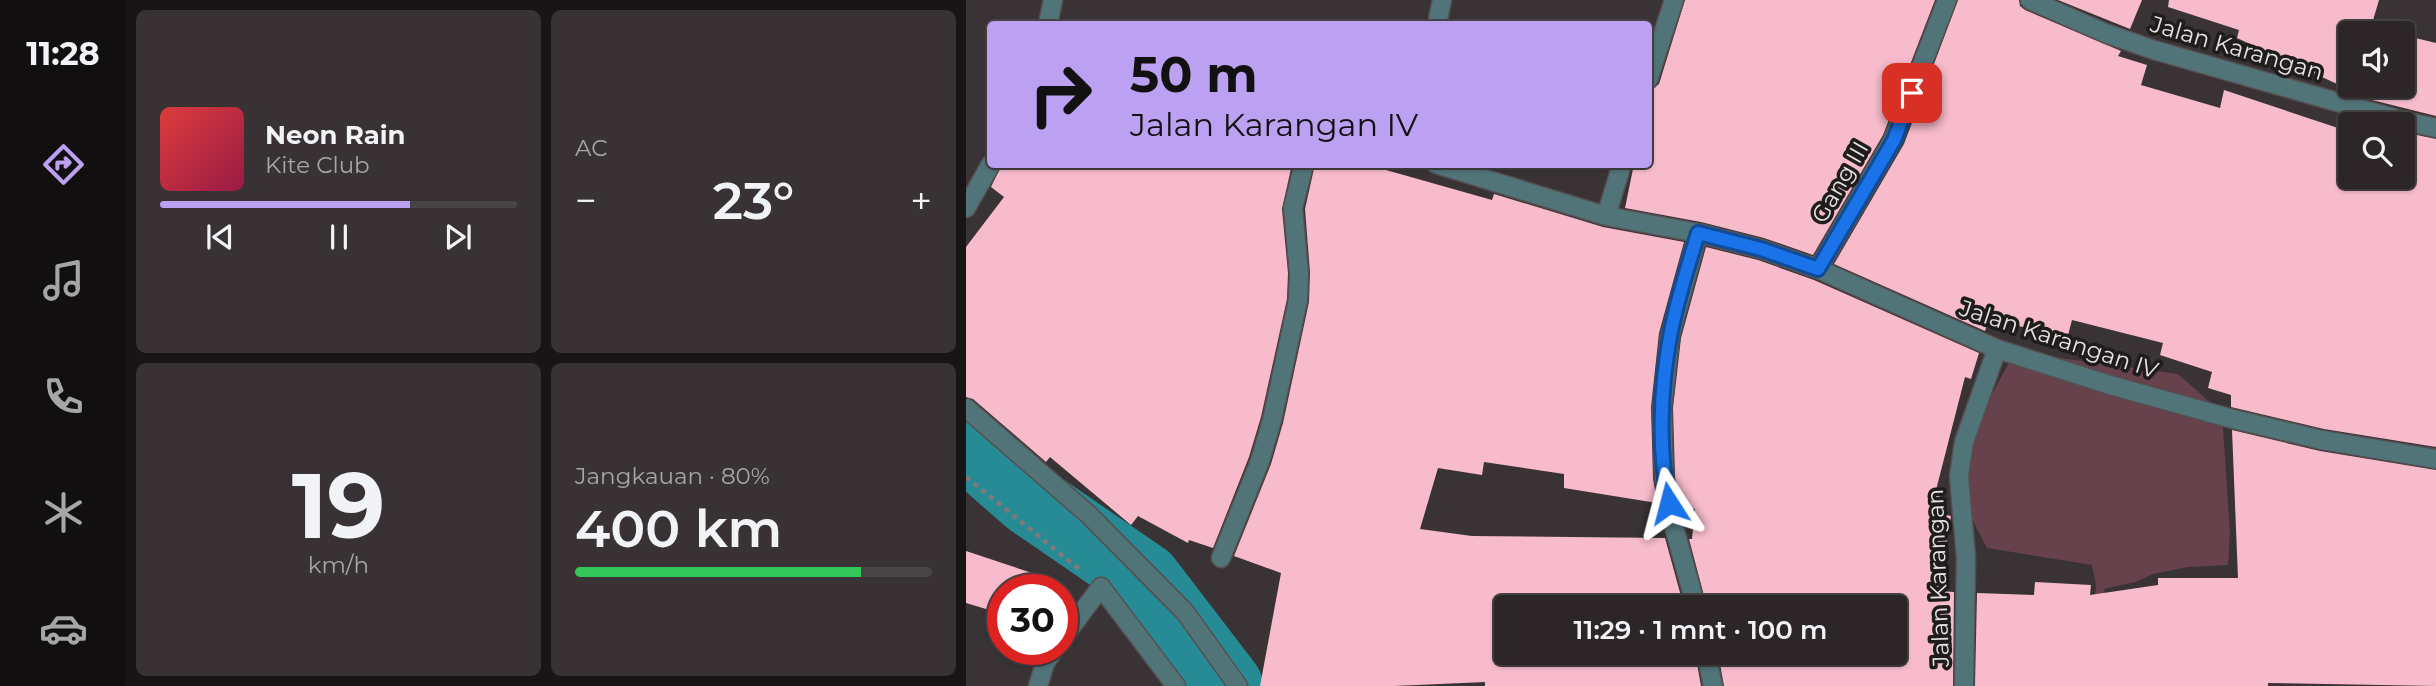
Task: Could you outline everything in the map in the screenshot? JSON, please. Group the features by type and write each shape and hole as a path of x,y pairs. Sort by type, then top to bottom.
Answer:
{"street":[{"path":"1049,21 1053,0"},
{"path":"1438,21 1442,0"},
{"path":"1652,68 1674,0"},
{"name":"Gang III","path":"1818,269 1894,140 1947,0"},
{"name":"Jalan Karangan","path":"2030,0 2105,33 2154,50 2391,118 2436,128"},
{"path":"966,208 989,168"},
{"path":"1221,558 1260,461 1295,314 1299,274 1293,208 1303,168"},
{"name":"Jalan Karangan IV","path":"1449,168 1606,216 1698,233 1761,249 1818,269 1997,349 2110,385 2322,440 2436,459"},
{"path":"1606,216 1621,168"},
{"path":"1693,595 1664,478 1662,408 1670,337 1698,233"},
{"name":"Jalan Karangan","path":"1964,686 1966,558 1959,476 1967,432 1997,349"},
{"path":"966,408 1088,515 1185,612 1238,686"},
{"path":"1078,618 1101,587 1176,686"},
{"path":"1038,686 1044,665"},
{"path":"1709,665 1713,686"}],"path":[{"path":"966,477 1101,587"}],"shaded area":[{"path":"2015,352 2178,374 2222,413 2230,533 2228,565 2188,567 2104,589 2108,631 2094,617 2096,585 2092,565 1987,548 1968,511 1964,456 1986,405"}],"building":[{"path":"1685,0 1935,0 1883,135 1813,255 1764,238 1701,222 1625,208 1633,168 1652,168 1652,89 1659,84"},
{"path":"1958,0 2019,0 2020,6 2025,10 2121,51 2118,56 2147,65 2141,85 2220,108 2224,90 2338,128 2338,189 2415,189 2415,135 2436,139 2436,447 2324,429 2231,407 2231,395 2208,388 2212,372 2160,355 2163,343 2072,320 2067,339 1989,318 1985,331 1834,264 1904,144"},
{"path":"2058,0 2142,0 2130,29"},
{"path":"2169,0 2379,0 2373,21 2338,21 2338,84 2237,38 2239,30 2168,7"},
{"path":"2415,38 2436,43 2436,116 2368,98 2415,98"},
{"path":"1000,168 1291,168 1282,209 1288,273 1287,299 1261,417 1249,457 1213,548 1189,540 1188,543 1138,516 1131,525 1050,457 1046,462 973,399 966,397 966,247 1004,197 991,187"},
{"path":"1314,168 1387,168 1386,170 1492,200 1494,194 1603,227 1684,242 1659,333 1651,407 1653,478 1657,503 1564,488 1564,474 1484,462 1482,475 1438,468 1420,529 1472,536 1665,538 1681,595 1494,595 1494,665 1697,665 1701,686 1485,686 1485,682 1394,686 1260,686 1281,573 1234,556 1271,464 1283,423 1309,302 1310,272 1305,209"},
{"path":"1706,247 1758,260 1814,280 1979,353 1971,379 1965,377 1935,494 1940,495 1936,513 1951,516 1938,591 1954,592 1953,686 1724,686 1720,665 1907,665 1907,595 1704,595 1689,539 1692,539 1695,509 1681,507 1675,477 1673,408 1681,338"},
{"path":"2232,430 2320,451 2436,470 2436,686 2268,683 2268,686 1975,686 1977,593 2034,595 2035,582 2091,585 2090,595 2158,585 2158,578 2238,578"},
{"path":"966,551 1032,573 987,574 987,609 966,603"}],"waterway":[{"path":"966,444 1030,500 1145,579 1227,686"}],"route":[{"path":"1669,503 1664,478 1662,408 1670,337 1698,233 1761,249 1818,269 1894,140 1912,93"}]}
